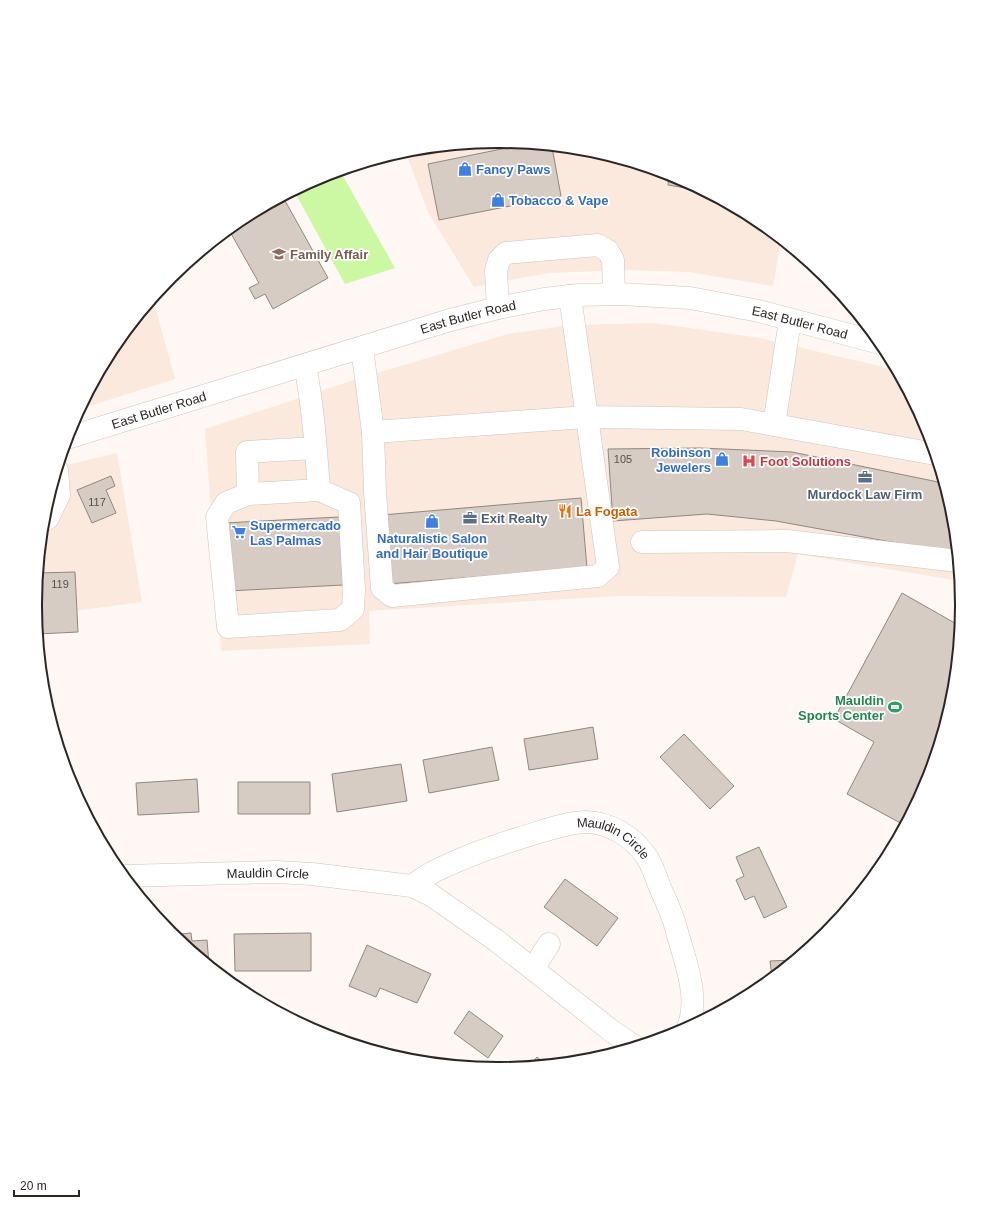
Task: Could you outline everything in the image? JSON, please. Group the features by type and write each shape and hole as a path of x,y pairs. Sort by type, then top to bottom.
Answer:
{"street":[{"path":"498,308 496,271 499,260 506,253 598,245 608,251 613,260 614,294"},
{"name":"East Butler Road","path":"75,436 450,320 498,308 544,299 614,294 690,298 758,311 871,341"},
{"path":"362,348 373,432 375,492 382,588 392,596 598,576 608,567 570,296"},
{"path":"774,425 790,320"},
{"path":"305,365 311,398 319,490"},
{"path":"373,432 586,417 741,419 929,453"},
{"path":"248,494 247,452 316,448"},
{"path":"53,507 59,495 58,486"},
{"path":"319,490 349,503 354,590 353,609 340,620 228,627 217,517 226,503 248,494 319,490"},
{"path":"642,542 787,541 953,560"},
{"name":"Mauldin Circle","path":"412,886 434,871 497,845 555,827 572,823 586,822 601,824 616,829 636,843 648,859 675,922 688,972 693,1008 690,1019"},
{"name":"Mauldin Circle","path":"131,876 277,872 312,874 412,886 431,895 497,941 613,1032 628,1042"},
{"path":"533,969 549,944"}],"shaded area":[{"path":"469,149 528,149 588,157 617,164 673,183 727,210 752,225 780,246 773,286 689,272 628,270 548,273 474,287 428,212 407,157"},
{"path":"155,305 175,379 87,407 119,351"},
{"path":"654,323 760,338 889,368 908,403 931,458 946,516 951,545 954,580 798,554 786,597 617,596 369,611 370,644 221,651 205,429 360,378 508,334 571,325"},
{"path":"117,453 142,602 42,615 43,575 46,545 51,516 64,466"}],"green space":[{"path":"343,176 395,268 345,284 297,196 324,183"}],"building":[{"path":"505,148 553,151 561,196 439,220 428,164"},
{"path":"668,181 682,187 668,185"},
{"name":"Family Affair","path":"286,202 328,278 273,309 265,294 255,299 249,288 259,283 232,235 245,225"},
{"path":"700,448 792,452 938,482 946,516 952,553 776,521 707,514 613,521 608,449"},
{"path":"111,476 115,486 106,490 116,513 92,523 77,490"},
{"path":"581,498 587,568 388,584 382,515"},
{"path":"339,517 343,585 228,591 224,523"},
{"path":"75,572 78,632 43,634 43,573"},
{"name":"Mauldin Sports Center","path":"902,593 954,623 951,665 939,723 931,752 920,780 900,823 847,794 874,742 834,719"},
{"path":"593,727 598,759 529,770 524,739"},
{"path":"684,734 734,786 710,809 660,757"},
{"path":"492,747 499,780 429,793 423,760"},
{"path":"401,764 407,801 337,812 332,774"},
{"path":"197,779 199,812 138,815 136,783"},
{"path":"238,782 310,782 310,814 238,814"},
{"path":"759,847 787,907 764,918 754,896 745,900 736,880 744,876 736,857"},
{"path":"565,879 618,918 597,946 544,907"},
{"path":"191,933 192,941 207,940 208,957 198,948 182,934"},
{"path":"311,933 311,971 235,971 234,934"},
{"path":"367,945 431,974 417,1003 380,988 376,997 349,986"},
{"path":"784,960 771,971 770,961"},
{"path":"469,1011 503,1036 488,1058 454,1033"}],"place":[{"name":"Fancy Paws","path":"465,169"},
{"name":"Tobacco & Vape","path":"498,200"},
{"name":"Family Affair","path":"279,254"},
{"name":"Robinson Jewelers","path":"722,459"},
{"name":"Foot Solutions","path":"749,461"},
{"name":"Murdock Law Firm","path":"865,477"},
{"name":"La Fogata","path":"565,511"},
{"name":"Exit Realty","path":"470,518"},
{"name":"Naturalistic Salon and Hair Boutique","path":"432,521"},
{"name":"Supermercado Las Palmas","path":"239,532"},
{"name":"Mauldin Sports Center","path":"895,707"}]}
